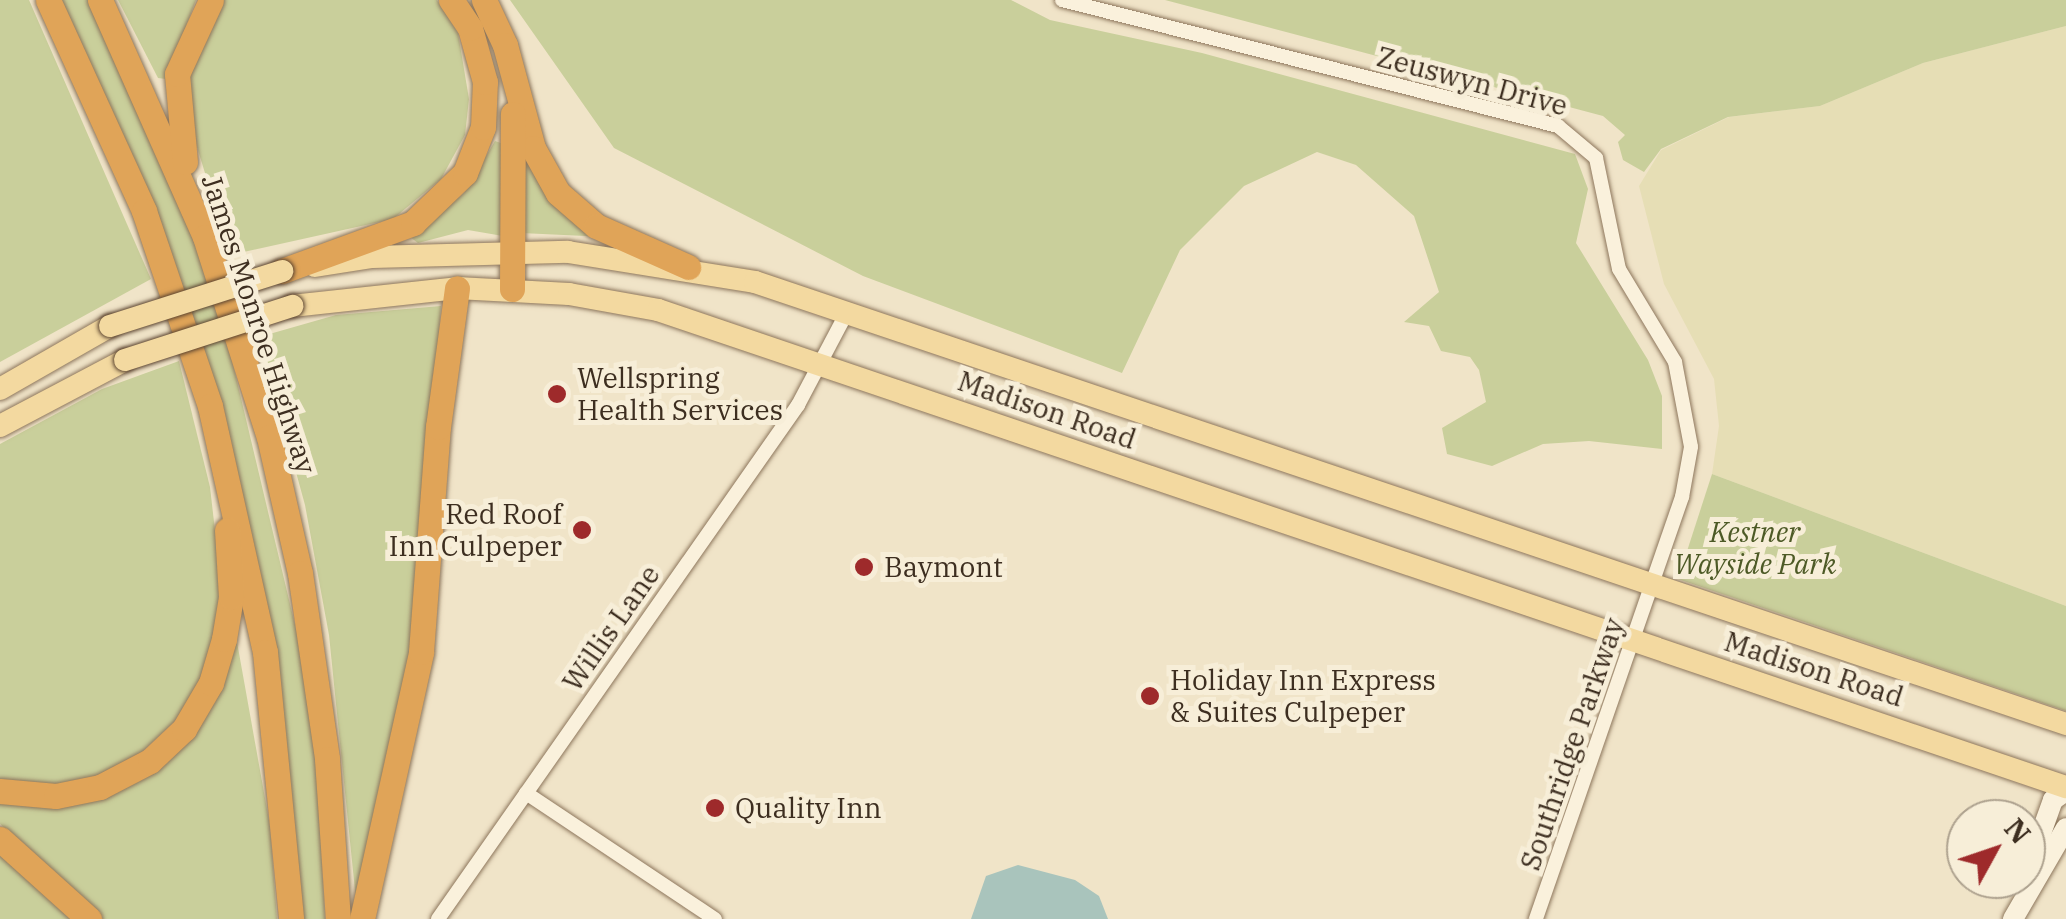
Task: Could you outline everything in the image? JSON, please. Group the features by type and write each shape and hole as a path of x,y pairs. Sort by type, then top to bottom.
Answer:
{"highway":[{"path":"48,0 144,212 210,406 265,652 291,919"},
{"name":"James Monroe Highway","path":"100,0 193,206 269,437 300,573 327,759 338,919"},
{"path":"193,206 177,74 211,0"},
{"path":"282,271 414,223 464,172 483,127 485,82 470,28 451,0"},
{"path":"484,0 512,74 533,148 574,210 688,267"},
{"path":"512,74 512,289"},
{"path":"362,919 421,652 438,427 457,288"},
{"path":"0,791 56,796 113,782 168,746 200,705 230,597 210,406"},
{"path":"0,839 89,919"}],"main road":[{"name":"Madison Road","path":"0,389 110,326 282,271 372,257 511,250 688,267 848,310 2066,724"},
{"name":"Madison Road","path":"0,426 125,360 292,306 457,288 512,289 658,310 2066,788"}],"street":[{"name":"Zeuswyn Drive","path":"1062,0 1558,126 1586,145 1604,177 1620,269 1675,362 1689,418 1688,470 1652,583"},
{"name":"Willis Lane","path":"438,919 822,364 848,310"},
{"name":"Southridge Parkway","path":"1536,919 1652,583"},
{"path":"2046,819 2053,800 2066,788"},
{"path":"526,793 715,919"},
{"path":"2011,919 2066,828"}],"shaded area":[{"path":"2066,26 2066,606 1712,474 1719,426 1714,379 1664,284 1639,186 1661,150 1729,117 1820,106 1923,63"}],"green space":[{"path":"0,0 29,0 151,279 0,362"},
{"path":"62,0 89,0 198,251 230,352 300,646 317,773 325,919 302,919 280,676 230,438 158,214"},
{"path":"118,0 196,0 166,79 158,78"},
{"path":"221,0 437,0 458,33 469,99 465,135 441,179 393,219 230,255 183,101 201,30"},
{"path":"510,0 1011,0 1050,20 1202,53 1575,154 1588,189 1576,243 1648,360 1662,396 1662,449 1589,441 1543,444 1492,466 1447,454 1442,428 1486,402 1479,370 1470,357 1441,351 1429,326 1404,322 1439,292 1414,216 1356,165 1317,152 1244,186 1180,250 1122,373 863,276 614,148"},
{"path":"1165,0 2066,0 2066,26 1923,63 1820,106 1728,117 1661,149 1644,172 1623,160 1618,142 1625,135 1603,116"},
{"path":"495,141 507,145 503,236 468,230 418,243 410,237 464,193"},
{"path":"523,154 607,237 521,233"},
{"path":"441,306 415,647 357,910 329,635 305,505 259,337 336,315"},
{"path":"179,361 210,487 221,583 212,654 190,707 126,767 57,787 0,781 0,444 102,389"},
{"name":"Kestner Wayside Park","path":"1712,474 2066,606 2066,711 1678,579"},
{"path":"232,614 270,826 277,919 101,919 0,824 0,802 167,759"},
{"path":"0,849 78,919 0,919"}],"water":[{"path":"1018,865 1075,880 1099,896 1108,919 971,919 986,876"}],"place":[{"name":"Wellspring Health Services","path":"557,394"},
{"name":"Red Roof Inn Culpeper","path":"582,530"},
{"name":"Baymont","path":"864,567"},
{"name":"Holiday Inn Express & Suites Culpeper","path":"1150,696"},
{"name":"Quality Inn","path":"715,808"}]}
